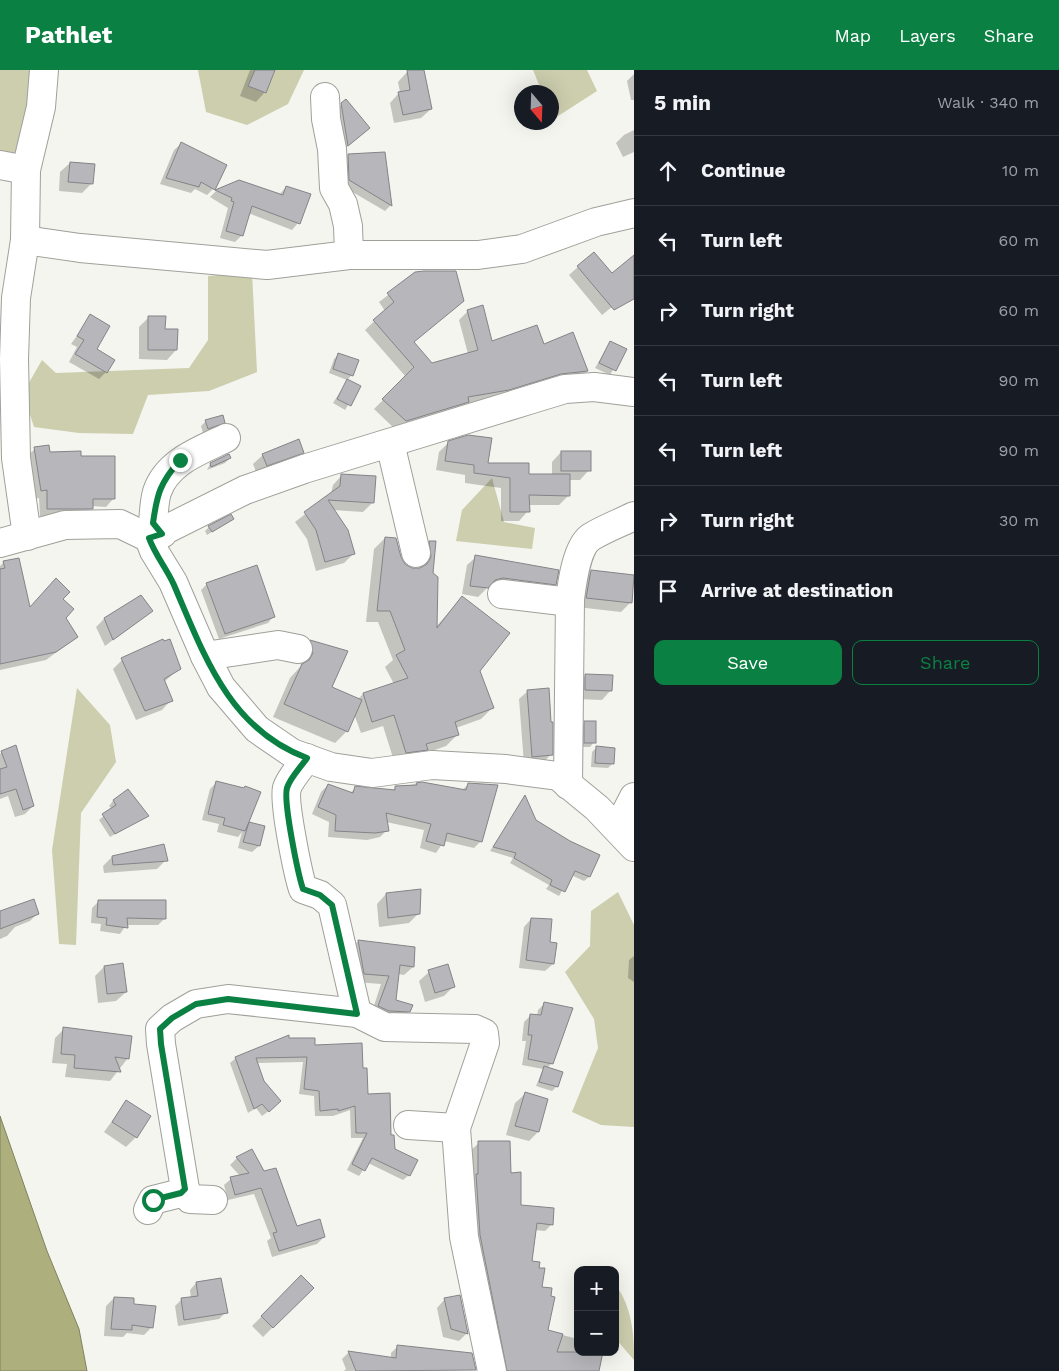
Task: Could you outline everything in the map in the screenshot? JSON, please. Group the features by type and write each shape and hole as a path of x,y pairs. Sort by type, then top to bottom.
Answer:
{"street":[{"path":"27,536 16,458 14,359 16,298 26,240 26,170 40,107 44,70"},
{"path":"325,97 326,119 332,149 334,188 343,204 348,226 348,255"},
{"path":"0,164 26,170"},
{"path":"26,240 80,248 267,265 348,255 478,255 522,249 596,222 634,213"},
{"path":"0,543 65,525 120,524 155,536 245,490 304,469 565,389 594,387 634,392"},
{"path":"226,438 180,460 165,477 157,492 153,523 155,536 154,551 172,582 221,687 257,729 292,753 331,767 372,772 432,765 506,769 558,776 626,837"},
{"path":"390,443 416,553"},
{"path":"568,785 570,602 573,577 582,549 590,537 634,516"},
{"path":"502,594 570,602"},
{"path":"205,656 278,645 298,649"},
{"path":"307,758 287,788 291,830 300,879 303,889 320,895 332,905 357,1014"},
{"path":"626,837 634,797"},
{"path":"213,1200 190,1199 185,1189 161,1044 160,1029 166,1023 196,1004 228,999 357,1014 385,1027 475,1029 484,1033 485,1043 456,1128 464,1237 492,1371"},
{"path":"408,1125 456,1128"},
{"path":"148,1210 153,1200 181,1193 185,1189"}],"shaded area":[{"path":"0,70 35,70 18,174 0,167"},
{"path":"198,70 304,70 288,104 247,125 206,112"},
{"path":"533,70 587,70 597,91 559,115 559,85 539,85"},
{"path":"252,272 257,372 209,391 148,395 133,434 79,433 34,427 23,393 42,360 56,373 189,368 208,340 208,276"},
{"path":"492,478 504,522 535,528 532,549 456,541 462,510"},
{"path":"77,688 110,725 116,762 81,813 76,945 59,944 52,850"},
{"path":"618,892 634,925 634,1127 601,1125 572,1112 598,1048 594,1019 565,972 590,946 591,911"},
{"path":"0,1116 47,1251 79,1329 87,1371 0,1371"},
{"path":"619,1290 631,1320 634,1360 619,1343"}],"building":[{"path":"255,70 275,70 266,93 248,86"},
{"path":"407,70 424,70 432,109 403,115 398,92 410,90"},
{"path":"346,99 370,128 348,146 341,103"},
{"path":"181,142 227,165 215,190 201,182 199,187 166,178"},
{"path":"385,152 392,206 349,180 348,154"},
{"path":"70,162 95,164 93,184 68,182"},
{"path":"239,180 283,195 286,186 311,194 300,224 252,206 243,236 226,231 234,202 231,201 232,198 215,190"},
{"path":"594,252 612,273 634,255 634,299 614,310 577,266"},
{"path":"456,271 464,301 414,342 432,363 478,350 467,310 483,305 492,341 537,325 544,344 573,332 588,371 561,374 509,390 468,397 469,402 406,421 382,399 414,367 373,320 394,302 387,293 415,272"},
{"path":"90,314 110,326 97,349 115,360 107,373 75,354 84,340 77,336"},
{"path":"148,316 166,316 165,329 178,329 177,350 148,350"},
{"path":"610,341 627,349 616,371 599,363"},
{"path":"338,353 359,360 353,376 333,369"},
{"path":"347,379 361,386 351,406 337,399"},
{"path":"223,415 225,423 208,429 205,420"},
{"path":"468,435 492,438 488,463 529,463 529,474 570,474 570,496 529,495 530,512 510,512 510,478 474,473 474,465 445,461 448,441"},
{"path":"299,439 304,453 267,466 262,454"},
{"path":"49,445 50,452 81,451 81,456 115,456 115,499 93,499 93,509 47,509 47,490 41,491 34,447"},
{"path":"561,451 591,451 591,471 561,471"},
{"path":"229,454 231,458 211,467 210,463"},
{"path":"341,474 376,476 374,503 328,500 348,530 355,554 325,562 316,530 304,512 340,486"},
{"path":"231,514 234,519 212,532 208,526"},
{"path":"385,537 396,538 401,557 405,564 412,568 420,568 427,564 431,557 429,541 436,541 433,573 438,577 437,628 462,596 510,633 480,671 494,708 455,722 459,735 426,744 428,750 406,753 394,715 372,722 363,693 408,678 396,655 405,650 390,611 377,611"},
{"path":"475,555 559,570 556,585 503,578 495,580 488,588 470,586"},
{"path":"19,558 30,607 56,578 70,592 63,599 74,609 66,618 78,637 56,652 0,664 0,569 5,568 3,561"},
{"path":"257,565 275,617 225,634 206,583"},
{"path":"591,570 634,575 632,603 586,598"},
{"path":"141,595 153,611 113,640 104,618"},
{"path":"163,639 164,641 170,639 181,669 164,679 173,701 145,711 121,658"},
{"path":"310,640 348,651 332,687 362,700 348,732 284,704 302,664 309,660 313,653"},
{"path":"585,674 613,675 612,691 585,690"},
{"path":"549,688 551,722 553,722 553,755 532,757 527,690"},
{"path":"584,721 596,721 596,743 584,743"},
{"path":"16,745 34,806 23,810 16,789 0,794 0,769 7,767 1,751"},
{"path":"596,746 615,748 614,764 595,763"},
{"path":"216,781 244,788 245,786 261,792 245,831 223,825 225,818 208,814"},
{"path":"422,782 466,790 468,783 498,785 482,842 447,833 444,846 426,841 431,824 386,813 389,831 375,833 335,831 336,815 318,807 328,784 353,793 355,786 395,790 395,786 417,785 416,783"},
{"path":"128,789 149,816 115,834 102,814 116,805 113,800"},
{"path":"525,795 536,820 570,841 600,855 590,877 575,871 565,892 550,885 552,880 514,858 516,853 493,847"},
{"path":"249,822 265,826 260,846 243,842"},
{"path":"164,844 168,861 113,865 112,856"},
{"path":"421,889 420,914 388,918 386,893"},
{"path":"34,899 39,914 0,929 0,911"},
{"path":"98,900 166,900 166,919 127,918 128,928 106,925 107,918 97,917"},
{"path":"531,918 552,919 550,942 557,943 554,964 526,960"},
{"path":"358,940 415,947 414,967 400,965 396,1000 413,1005 410,1012 389,1011 378,1006 389,976 364,974"},
{"path":"123,963 127,992 107,994 104,966"},
{"path":"448,964 455,987 435,993 428,970"},
{"path":"544,1002 573,1008 553,1064 528,1059 532,1035 528,1035 530,1014 541,1015"},
{"path":"63,1027 132,1036 129,1059 115,1057 121,1072 74,1068 75,1055 61,1054"},
{"path":"289,1035 289,1038 315,1038 315,1045 362,1043 363,1068 367,1068 368,1094 390,1093 391,1135 394,1135 395,1149 418,1160 410,1176 372,1158 365,1171 352,1164 367,1133 356,1133 355,1106 338,1111 338,1109 320,1111 319,1091 304,1089 307,1057 256,1058 264,1081 281,1101 269,1112 262,1104 254,1109 235,1057"},
{"path":"544,1066 563,1072 558,1087 539,1082"},
{"path":"525,1092 548,1099 539,1132 515,1126"},
{"path":"126,1100 151,1116 137,1138 112,1122"},
{"path":"478,1141 510,1141 511,1173 521,1172 521,1205 554,1208 553,1225 537,1223 532,1261 540,1262 539,1268 545,1268 542,1287 552,1288 551,1296 555,1297 548,1330 563,1334 557,1352 574,1352 574,1356 602,1356 599,1371 507,1371 480,1235 476,1174 478,1174"},
{"path":"252,1149 264,1171 276,1168 297,1226 320,1219 325,1237 279,1251 273,1233 277,1232 261,1188 235,1195 230,1177 249,1173 236,1157"},
{"path":"301,1275 314,1288 273,1328 261,1316"},
{"path":"221,1278 228,1313 184,1320 181,1298 198,1296 196,1282"},
{"path":"460,1295 468,1334 451,1329 444,1298"},
{"path":"114,1297 134,1298 134,1304 156,1306 153,1328 132,1325 132,1330 111,1329"},
{"path":"397,1345 472,1353 476,1370 356,1371 348,1351 396,1358"}],"route":[{"path":"153,1200 181,1193 185,1189 161,1044 160,1029 172,1018 196,1004 228,999 357,1014 332,905 320,895 303,889 300,879 291,830 287,788 307,758 292,753 257,729 221,687 172,582 154,551 149,538 162,534 153,523 157,492 165,477 180,460"}]}
